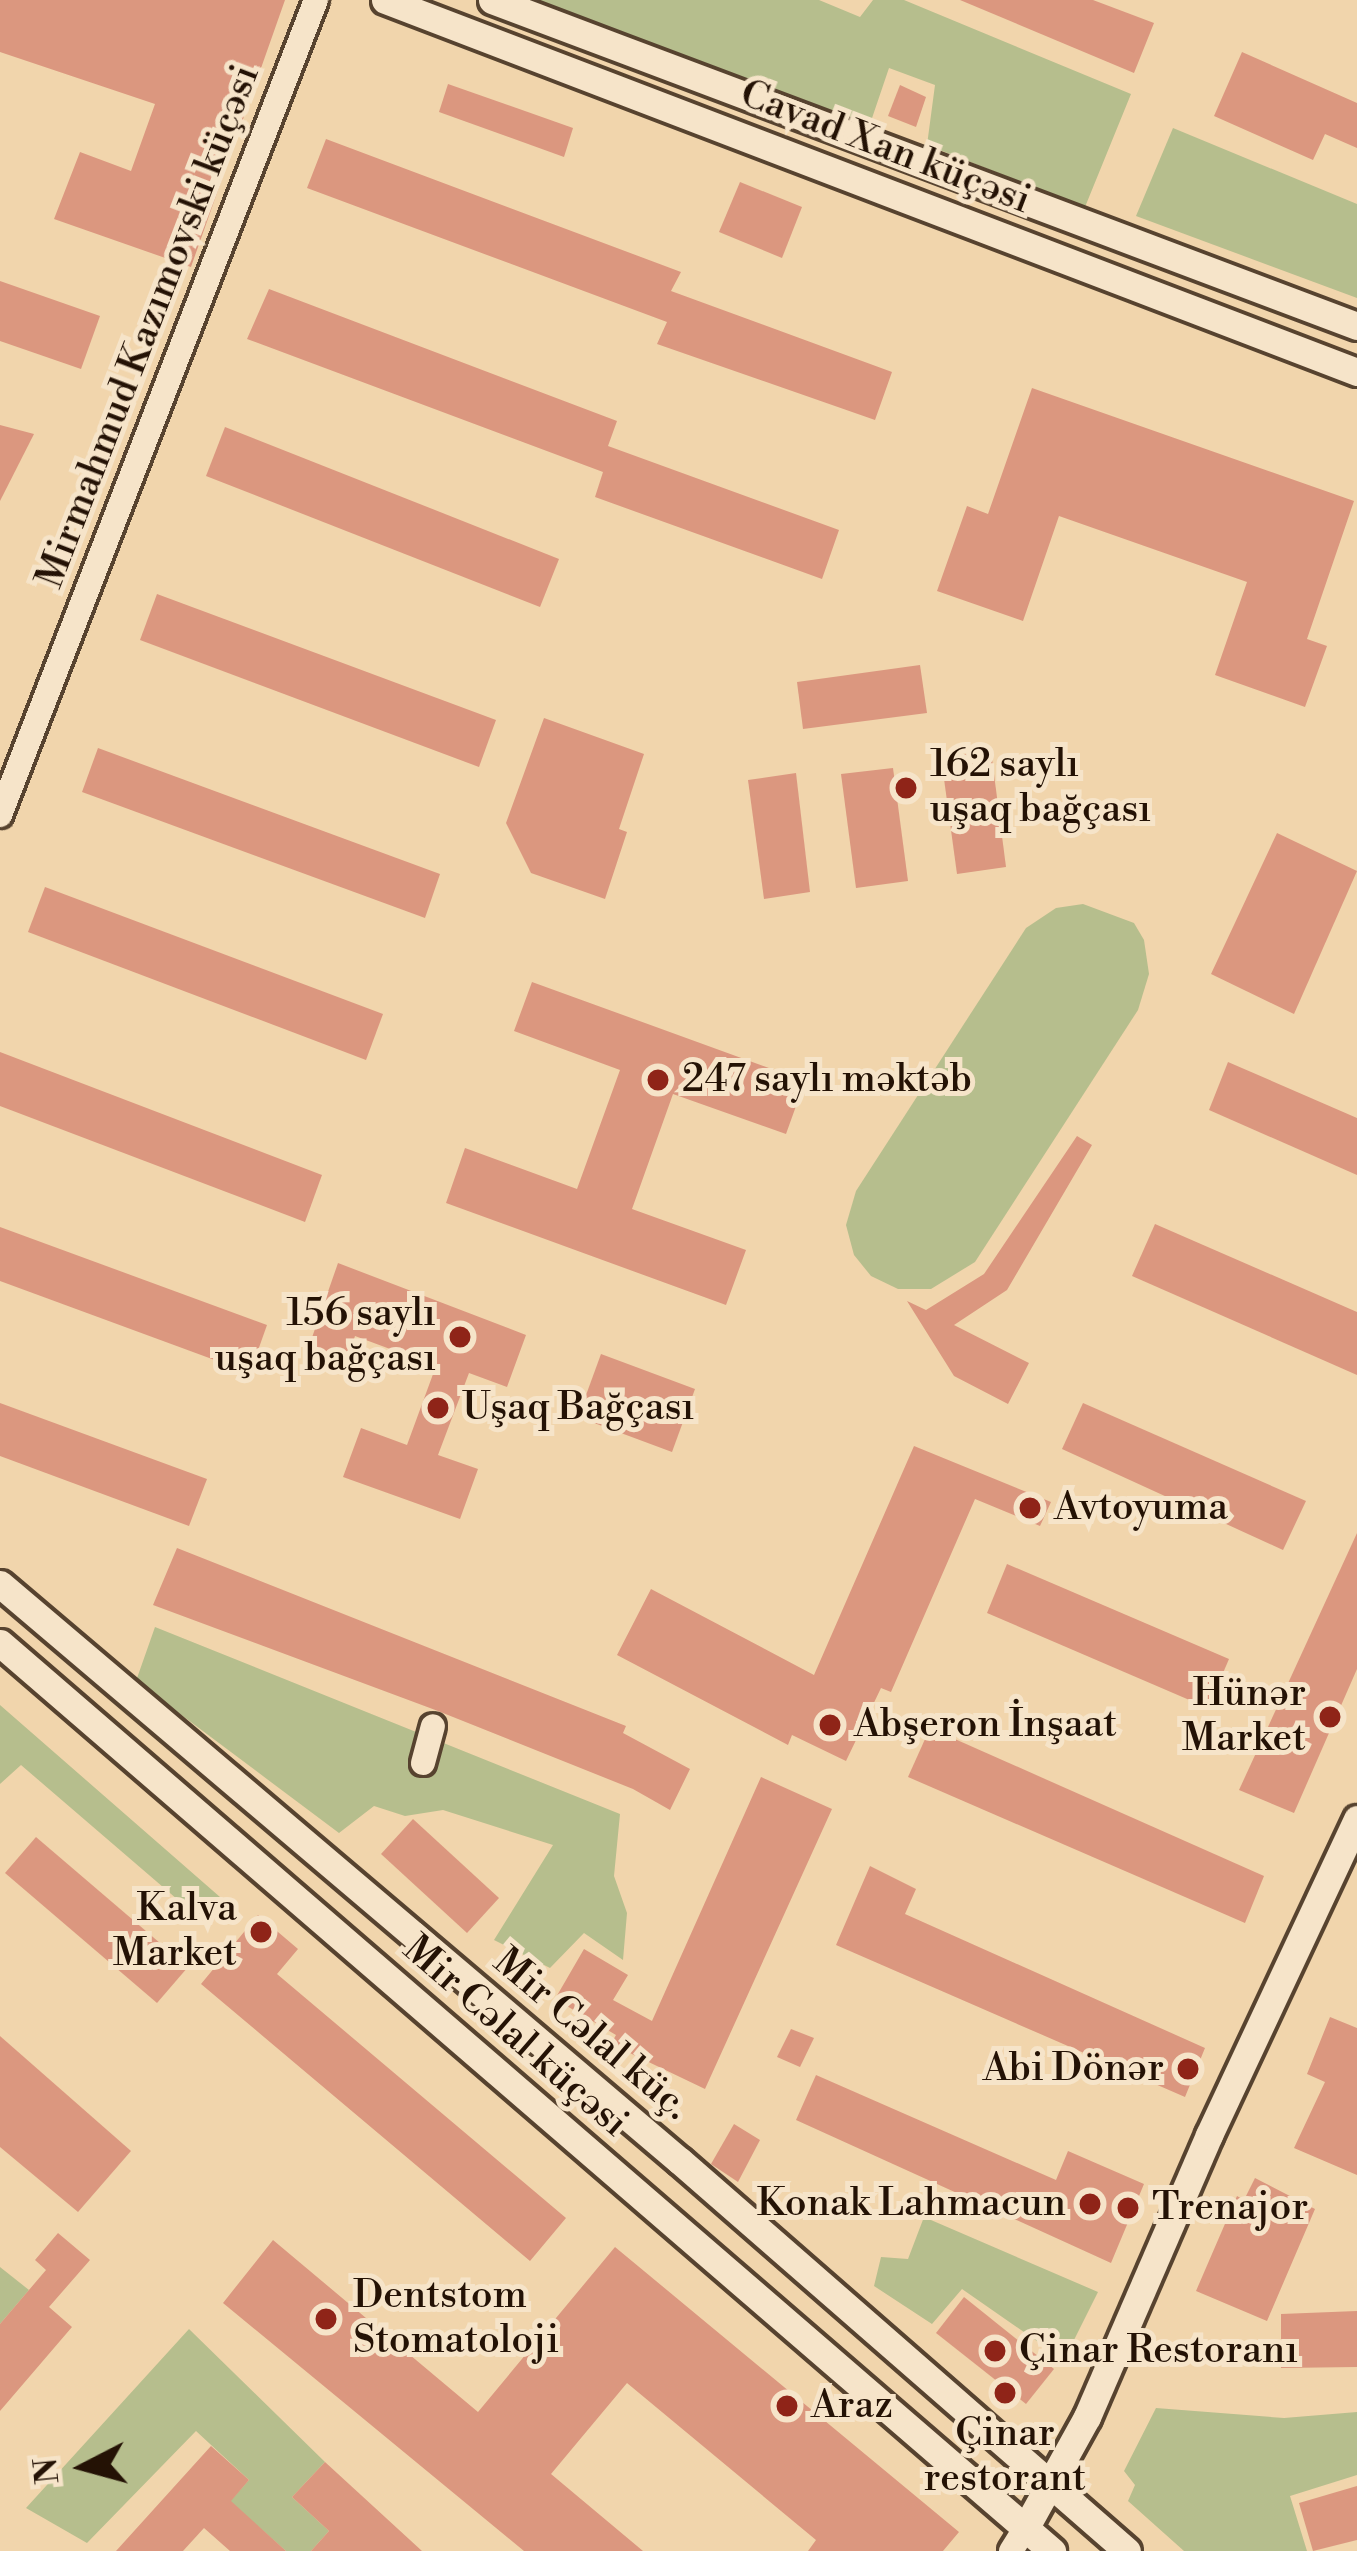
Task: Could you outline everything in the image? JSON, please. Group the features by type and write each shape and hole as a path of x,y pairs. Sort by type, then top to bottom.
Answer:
{"street":[{"name":"Mirmahmud Kazımovski küçəsi","path":"0,814 316,0"},
{"name":"Cavad Xan küçəsi","path":"385,0 1357,371"},
{"name":"Cavad Xan küçəsi","path":"492,0 1357,326"},
{"name":"Mir Cəlal küç.","path":"0,1584 1126,2551"},
{"name":"Mir Cəlal küçəsi","path":"0,1643 979,2490 1018,2539"},
{"path":"423,1763 433,1726"},
{"path":"1052,2551 1018,2539 1053,2485 1357,1820"}],"green space":[{"path":"536,0 819,0 860,17 873,0 904,0 1131,94 1085,207 927,145 935,85 889,68 869,127"},
{"path":"1173,128 1357,204 1357,298 1136,216"},
{"path":"1083,904 1134,923 1144,940 1149,974 1138,1010 975,1262 931,1289 898,1289 871,1276 854,1255 846,1225 856,1191 1026,928 1056,908"},
{"path":"155,1627 620,1814 614,1876 627,1913 623,1960 584,1933 550,1968 494,1940 553,1845 443,1810 405,1816 374,1806 339,1833 136,1681"},
{"path":"0,1705 220,1897 199,1918 21,1765 0,1784"},
{"path":"924,2217 1098,2292 1064,2360 962,2289 932,2324 874,2286 881,2257 908,2259"},
{"path":"0,2267 29,2290 0,2324"},
{"path":"189,2329 325,2462 292,2497 329,2531 311,2551 286,2551 259,2527 216,2517 249,2480 196,2431 87,2543 26,2508"},
{"path":"1156,2408 1284,2418 1357,2412 1357,2475 1290,2496 1307,2551 1184,2551 1128,2501 1135,2485 1124,2471"}],"building":[{"path":"0,0 285,0 191,267 54,219 80,152 131,171 155,104 0,52"},
{"path":"960,0 1093,0 1154,23 1134,73"},
{"path":"1242,52 1357,103 1357,148 1325,134 1313,160 1214,116"},
{"path":"448,84 573,128 564,157 439,112"},
{"path":"900,85 926,97 916,127 888,116"},
{"path":"326,139 681,272 671,291 892,372 875,420 657,344 667,322 307,188"},
{"path":"740,182 802,207 782,258 719,232"},
{"path":"0,281 100,316 81,369 0,341"},
{"path":"269,289 617,421 608,446 839,530 822,579 595,497 603,472 247,339"},
{"path":"1032,388 1354,501 1307,639 1327,646 1305,707 1215,675 1247,582 1059,516 1023,621 937,591 967,506 988,514"},
{"path":"0,425 34,434 0,501"},
{"path":"225,427 559,559 540,607 206,476"},
{"path":"157,594 496,720 479,767 140,640"},
{"path":"920,665 927,713 803,729 797,682"},
{"path":"544,718 644,754 619,829 627,832 605,899 531,873 506,823"},
{"path":"98,748 440,874 425,918 82,792"},
{"path":"991,751 1006,867 957,874 941,757"},
{"path":"893,768 908,881 856,888 841,774"},
{"path":"796,773 810,892 764,899 748,780"},
{"path":"1277,833 1357,871 1294,1014 1211,974"},
{"path":"45,887 383,1014 366,1060 28,932"},
{"path":"532,982 805,1081 786,1134 673,1094 632,1209 746,1250 726,1305 446,1203 465,1148 577,1189 620,1070 514,1031"},
{"path":"0,1052 322,1175 305,1222 0,1106"},
{"path":"1228,1062 1357,1118 1357,1175 1209,1110"},
{"path":"1077,1136 1092,1145 1007,1290 954,1325 1029,1363 1008,1404 954,1376 907,1301 926,1310 984,1274"},
{"path":"1155,1224 1357,1312 1357,1375 1132,1276"},
{"path":"0,1227 267,1325 250,1373 0,1281"},
{"name":"Uşaq Bağçası","path":"338,1263 526,1335 507,1387 469,1373 438,1455 478,1469 460,1519 343,1477 361,1428 407,1445 436,1366 355,1336 346,1363 308,1349"},
{"path":"601,1354 695,1389 672,1452 578,1417"},
{"path":"0,1403 207,1479 189,1526 0,1456"},
{"path":"1083,1403 1306,1501 1283,1550 1062,1449"},
{"path":"914,1446 1051,1502 1040,1526 975,1499 891,1692 881,1688 846,1761 792,1735 788,1745 617,1655 651,1589 814,1675"},
{"path":"1357,1533 1357,1669 1294,1813 1239,1790"},
{"path":"177,1548 626,1726 623,1733 690,1769 670,1810 633,1789 438,1711 153,1605"},
{"path":"1007,1564 1229,1659 1208,1708 987,1613"},
{"path":"930,1728 1264,1876 1245,1923 908,1777"},
{"path":"761,1777 832,1809 705,2089 611,2044 616,2035 555,1999 584,1949 628,1975 613,2000 652,2021"},
{"path":"413,1819 499,1898 467,1933 381,1854"},
{"path":"36,1837 188,1967 157,2003 5,1873"},
{"path":"870,1866 916,1889 905,1914 1205,2048 1185,2097 836,1945"},
{"path":"258,1915 298,1949 277,1974 566,2218 530,2261 201,1984"},
{"path":"1330,2017 1357,2028 1357,2175 1294,2148 1325,2082 1307,2074"},
{"path":"791,2029 814,2038 800,2067 777,2057"},
{"path":"0,2036 131,2151 78,2212 0,2147"},
{"path":"816,2075 1056,2180 1068,2151 1144,2184 1111,2263 796,2120"},
{"path":"734,2124 760,2140 738,2182 711,2164"},
{"path":"1255,2178 1315,2209 1267,2321 1196,2291 1237,2196 1244,2200"},
{"path":"58,2233 90,2260 49,2307 72,2327 0,2411 0,2324 46,2270 35,2260"},
{"path":"273,2240 478,2412 615,2247 959,2532 943,2551 808,2551 816,2540 627,2383 551,2474 643,2551 524,2551 223,2303"},
{"name":"Çinar Restoranı","path":"964,2297 1054,2369 1026,2404 936,2333"},
{"path":"1357,2311 1357,2367 1281,2368 1281,2314"},
{"path":"211,2446 249,2480 231,2501 286,2551 230,2551 204,2528 183,2551 116,2551"},
{"path":"325,2462 422,2551 311,2551 329,2531 292,2497"},
{"path":"1357,2486 1357,2540 1313,2551 1299,2503"}],"place":[{"name":"162 saylı uşaq bağçası","path":"906,788"},
{"name":"247 saylı məktəb","path":"658,1080"},
{"name":"156 saylı uşaq bağçası","path":"460,1337"},
{"name":"Uşaq Bağçası","path":"438,1408"},
{"name":"Avtoyuma","path":"1030,1508"},
{"name":"Hünər Market","path":"1330,1717"},
{"name":"Abşeron İnşaat","path":"830,1725"},
{"name":"Kalva Market","path":"261,1932"},
{"name":"Abi Dönər","path":"1188,2069"},
{"name":"Konak Lahmacun","path":"1090,2204"},
{"name":"Trenajor","path":"1128,2208"},
{"name":"Dentstom Stomatoloji","path":"326,2319"},
{"name":"Çinar Restoranı","path":"995,2351"},
{"name":"Çinar restorant","path":"1005,2393"},
{"name":"Araz","path":"787,2406"}]}
